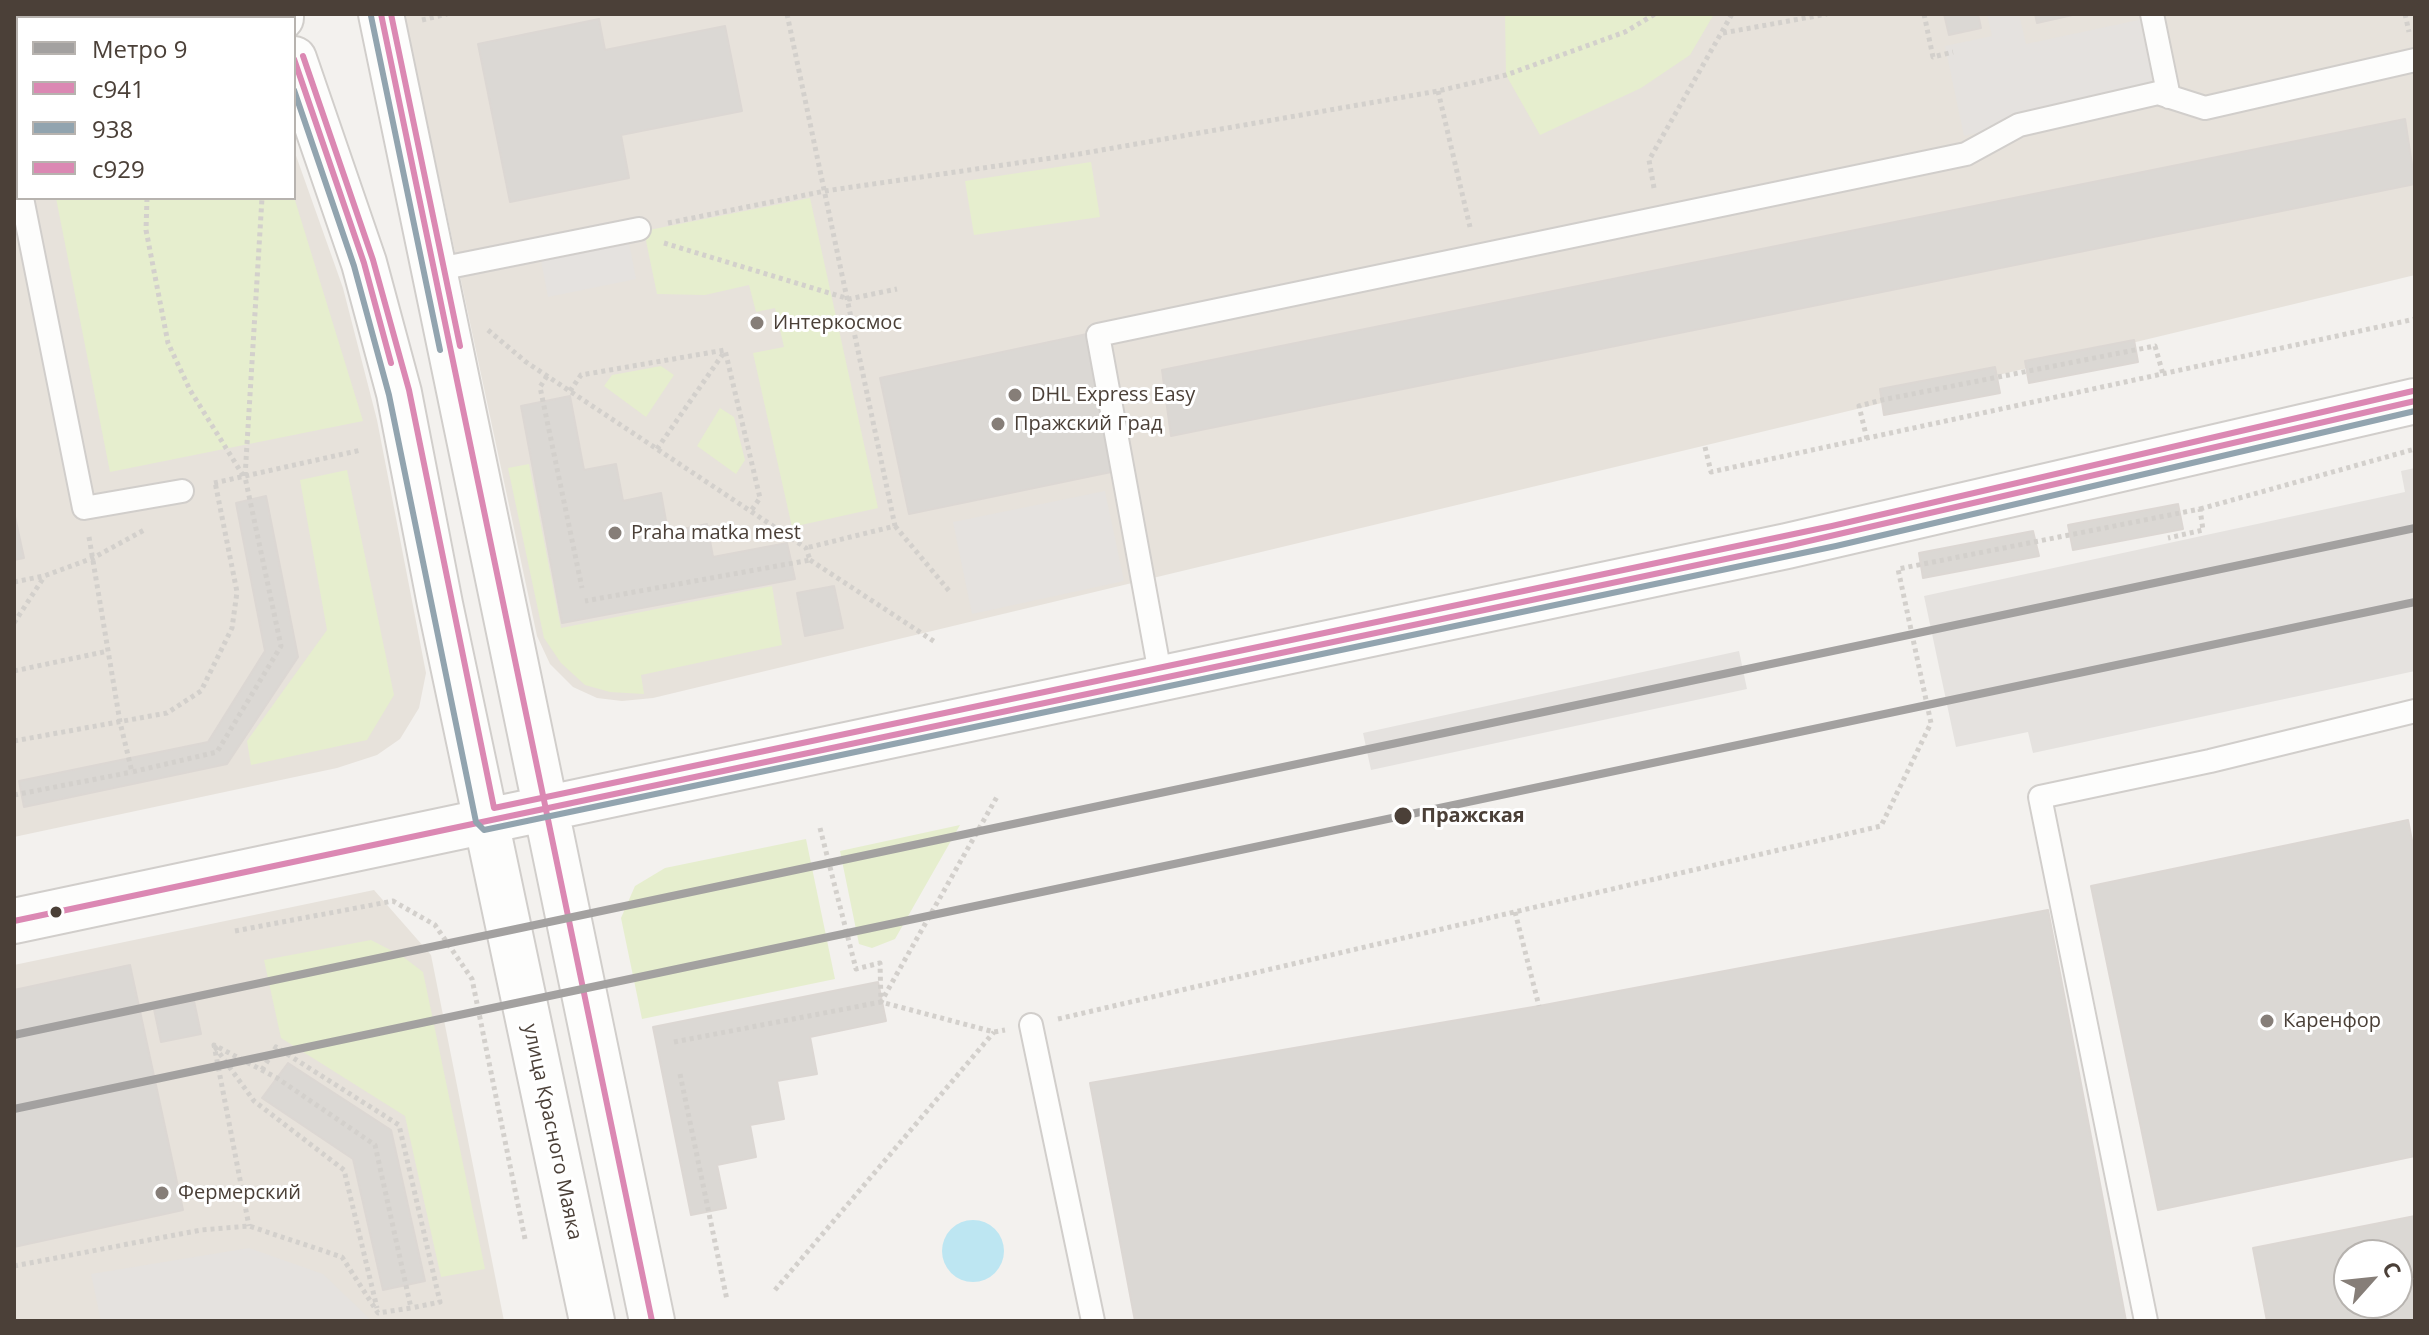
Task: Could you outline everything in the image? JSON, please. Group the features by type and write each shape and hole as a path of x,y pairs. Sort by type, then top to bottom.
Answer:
{"street":[{"path":"397,18 434,270 652,1321"},
{"name":"улица Красного Маяка","path":"296,65 364,263 399,393 592,1321"},
{"path":"14,921 1834,536 2415,401"}],"lane":[{"path":"2152,14 2169,97"},
{"path":"1161,679 1098,335 1966,154 2019,125 2158,93 2205,108 2415,60"},
{"path":"22,200 84,508 193,494"},
{"path":"434,270 633,230"},
{"path":"2146,1321 2040,797 2210,761 2415,711"},
{"path":"1031,1025 1093,1321"}],"path":[{"path":"397,18 447,14"},
{"path":"787,14 895,526 950,592"},
{"path":"633,230 825,191 1079,154 1438,91 1506,75 1625,32 1655,14"},
{"path":"1649,160 1732,14"},
{"path":"1722,33 1827,14"},
{"path":"1924,14 1933,57 1953,52"},
{"path":"1438,91 1466,208"},
{"path":"147,200 146,230 168,343 190,390 245,477"},
{"path":"14,795 217,752 281,646 245,477 262,200"},
{"path":"633,230 849,299 897,289"},
{"path":"1705,447 1711,472 2415,319"},
{"path":"485,328 547,376 806,548 810,560 935,642"},
{"path":"1867,439 1859,406 1882,400 2155,346 2163,374"},
{"path":"570,391 581,375 725,350"},
{"path":"657,449 725,350"},
{"path":"725,350 760,498 751,511"},
{"path":"547,376 540,387 582,588"},
{"path":"674,1042 881,1002 994,1032 1881,826 1931,723 1898,569 2200,509 2415,449"},
{"path":"193,494 215,482 361,450"},
{"path":"14,741 167,713 201,691 232,628 237,592 215,482"},
{"path":"193,494 217,491"},
{"path":"84,508 120,722 132,772"},
{"path":"2168,538 2203,530 2200,509"},
{"path":"806,548 895,526"},
{"path":"14,582 44,576 93,558 148,528"},
{"path":"585,601 810,560"},
{"path":"14,623 44,576"},
{"path":"14,671 108,651"},
{"path":"881,1002 998,795"},
{"path":"820,828 856,969 880,963 881,1002"},
{"path":"235,931 393,901 435,925 472,979 525,1239"},
{"path":"1515,912 1539,1006"},
{"path":"775,1290 994,1032"},
{"path":"214,1045 261,1071 375,1145 411,1308"},
{"path":"214,1045 249,1226"},
{"path":"214,1045 254,1101 344,1170 378,1313"},
{"path":"261,1071 276,1047 399,1125 440,1302 378,1313"},
{"path":"680,1074 727,1300"},
{"path":"14,1266 201,1230 249,1226 342,1257 378,1313"}],"shaded area":[{"path":"14,14 257,14 16,16 16,200 296,200 296,156 343,288 377,420 426,673 419,708 400,739 377,755 337,768 14,837"},
{"path":"404,14 2415,14 2415,275 653,698 622,701 597,698 573,687 550,664 537,636"},
{"path":"1987,14 2019,14 2026,44 2143,19 2158,93 1964,136 1945,46 1992,36"},
{"path":"627,232 636,279 548,297 539,250"},
{"path":"2415,468 2415,671 2033,753 2028,732 1956,747 1924,596 2405,492 2401,471"},
{"path":"1105,491 1124,581 972,614 953,522"},
{"path":"1739,651 1747,689 1371,770 1363,733"},
{"path":"374,890 431,955 504,1321 14,1321 14,965"},
{"path":"249,1248 323,1274 372,1321 101,1321 91,1274"}],"green space":[{"path":"1505,14 1714,14 1690,55 1641,88 1540,135 1506,75"},
{"path":"1091,162 1100,217 974,235 965,181"},
{"path":"810,198 878,508 792,527 753,353 784,347 775,308 756,312 749,285 705,295 657,294 644,231"},
{"path":"56,200 295,200 363,421 110,472"},
{"path":"661,366 674,375 646,417 604,386 612,375"},
{"path":"720,408 734,417 745,460 736,474 697,446"},
{"path":"529,464 561,628 772,586 782,645 641,675 644,694 610,692 585,685 561,663 544,638 508,468"},
{"path":"347,470 394,695 367,740 251,765 247,741 327,630 300,480"},
{"path":"960,825 895,939 872,948 859,944 840,851"},
{"path":"806,839 835,979 642,1019 621,918 635,886 665,868"},
{"path":"371,940 402,956 423,972 485,1269 441,1277 405,1116 281,1038 264,960"}],"water":[{"path":"973,1220 995,1229 1004,1251 995,1273 973,1282 951,1273 942,1251 951,1229"}],"building":[{"path":"1944,14 1978,14 1981,28 1949,35"},
{"path":"2035,14 2077,14 2037,23"},
{"path":"599,19 605,50 725,26 742,111 621,135 629,178 510,202 478,44"},
{"path":"2405,119 2415,184 1171,436 1162,370"},
{"name":"Пражский Град","path":"1087,334 1116,471 909,514 880,378"},
{"path":"2134,340 2138,362 2029,383 2025,361"},
{"path":"1995,367 2000,393 1884,415 1880,389"},
{"path":"570,396 584,470 616,464 623,501 661,493 668,532 707,524 713,557 787,543 795,579 562,623 521,406"},
{"path":"266,496 298,657 227,764 24,807 19,781 208,742 265,651 236,503"},
{"path":"2178,504 2183,529 2073,550 2068,525"},
{"path":"14,512 24,558 14,560"},
{"path":"2033,531 2039,556 1923,578 1919,553"},
{"path":"834,586 843,628 805,636 797,593"},
{"name":"Каренфор","path":"2408,820 2415,856 2415,1156 2158,1210 2091,886"},
{"path":"2048,910 2126,1321 1135,1321 1090,1083 1539,1006"},
{"path":"130,965 183,1210 14,1247 14,990"},
{"path":"878,982 886,1021 810,1037 817,1074 777,1081 784,1119 750,1125 756,1157 717,1165 726,1208 691,1215 653,1027"},
{"path":"194,1001 201,1034 161,1042 154,1009"},
{"path":"288,1063 391,1130 425,1281 383,1290 353,1159 262,1098"},
{"path":"2415,1216 2415,1321 2267,1321 2253,1248"}],"metro line":[{"name":"9","path":"14,1035 2415,528"},
{"name":"9","path":"14,1109 2415,602"}],"transit line":[{"name":"с941","path":"381,14 652,1321"},
{"name":"с929","path":"391,14 460,346"},
{"name":"938","path":"371,16 440,350"},
{"name":"с929","path":"303,56 373,260 409,390 494,808 1832,526 2413,391"},
{"name":"с941","path":"296,65 364,263 391,363"},
{"name":"938","path":"296,96 354,266 389,395 476,822 484,830 1836,546 2415,411"},
{"name":"с941","path":"14,921 1787,546 2415,401"}],"place":[{"name":"Интеркосмос","path":"757,323"},
{"name":"DHL Express Easy","path":"1015,395"},
{"name":"Пражский Град","path":"998,424"},
{"name":"Praha matka mest","path":"615,533"},
{"name":"Пражская","path":"1403,816"},
{"name":"Каренфор","path":"2267,1021"},
{"name":"Фермерский","path":"162,1193"}]}
